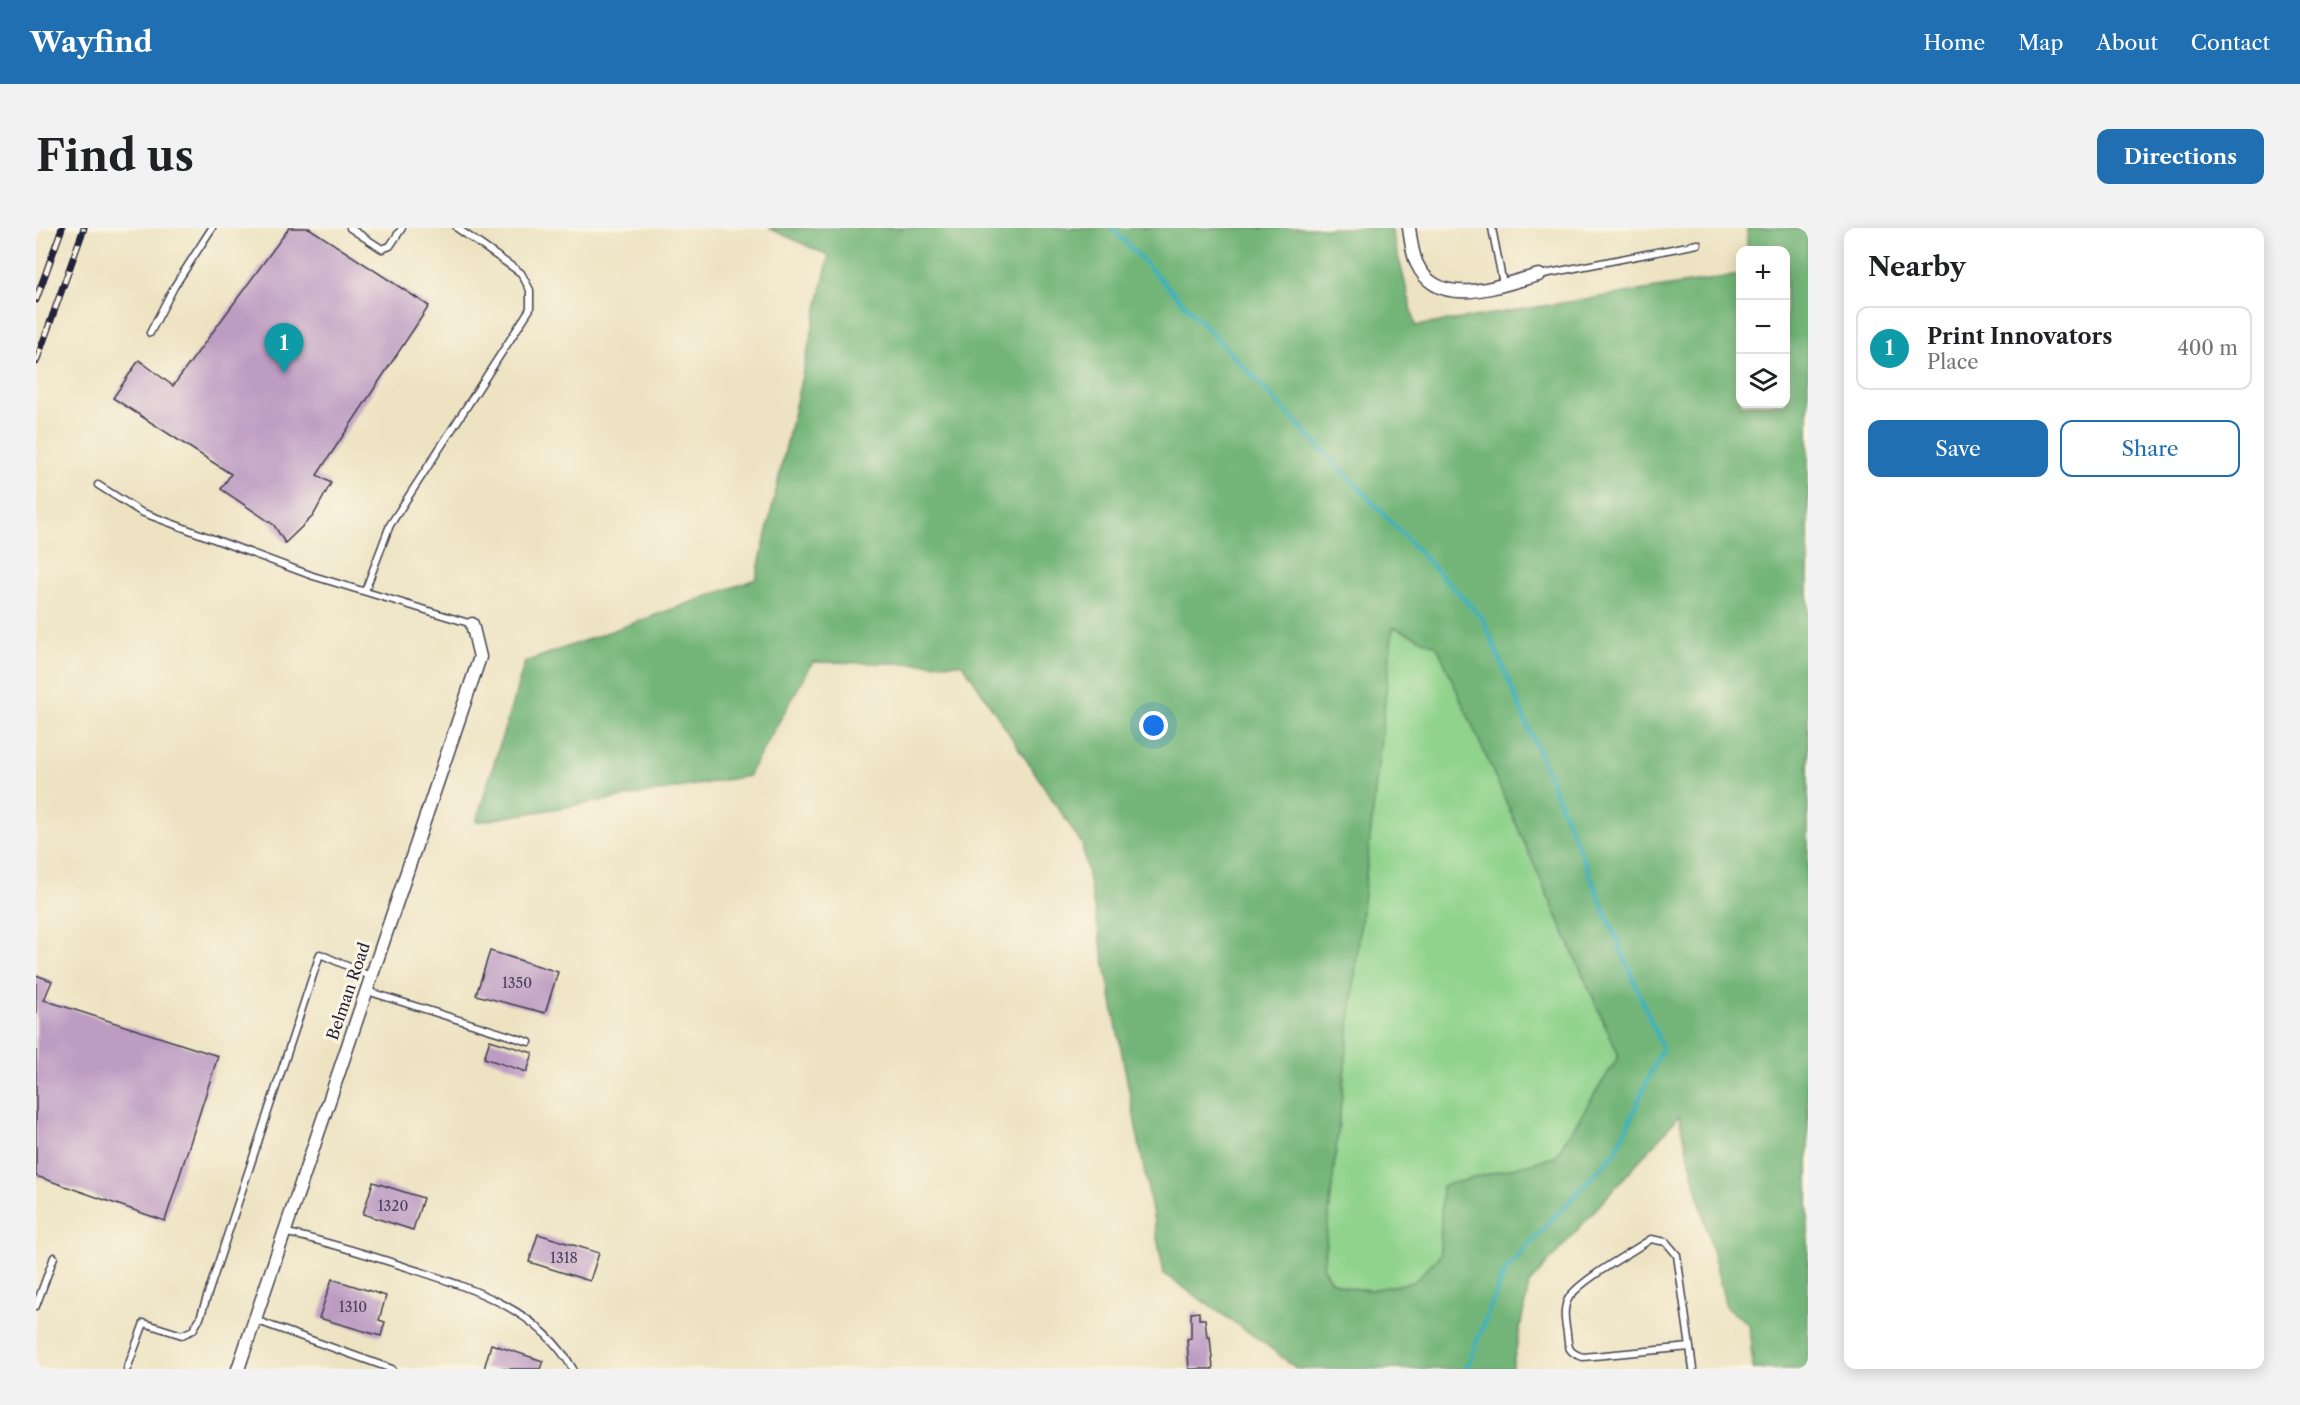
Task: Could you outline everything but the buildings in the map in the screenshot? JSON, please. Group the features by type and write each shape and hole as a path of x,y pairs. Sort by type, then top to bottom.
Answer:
{"street":[{"path":"1409,228 1418,267 1436,286 1461,292 1539,275"},
{"name":"Belman Road","path":"238,1369 480,657 472,624"}],"lane":[{"path":"150,333 174,287 212,228"},
{"path":"350,228 385,249 402,228"},
{"path":"365,591 390,525 530,309 530,290 521,273 457,228"},
{"path":"1492,228 1503,284"},
{"path":"1539,275 1698,244"},
{"path":"98,485 141,512 313,576 472,624"},
{"path":"127,1369 144,1323 182,1335 193,1330 200,1318 320,954 370,976"},
{"path":"365,990 530,1042"},
{"path":"283,1232 379,1258 495,1299 542,1330 573,1369"},
{"path":"1690,1347 1583,1357 1575,1355 1570,1353 1569,1347 1564,1314 1567,1303 1580,1287 1651,1239 1661,1239 1671,1246 1677,1255 1690,1347 1693,1369"},
{"path":"36,1306 54,1257"},
{"path":"254,1320 392,1369"}],"green space":[{"path":"769,228 1391,228 1416,326 1736,276 1736,408 1790,408 1790,246 1747,246 1747,228 1808,228 1808,1369 1753,1369 1749,1324 1726,1307 1679,1116 1529,1284 1512,1369 1297,1369 1264,1343 1164,1274 1082,844 963,664 813,662 748,776 476,822 525,662 756,579 829,256","holes":["1393,627 1437,646 1619,1056 1555,1157 1442,1186 1440,1255 1414,1282 1371,1290 1348,1288 1331,1281 1323,1268"]},
{"path":"1393,626 1437,645 1619,1056 1555,1157 1442,1186 1440,1255 1414,1282 1370,1290 1348,1288 1331,1281 1323,1268"}],"waterway":[{"path":"1112,228 1483,619 1662,1048 1616,1151 1505,1270 1466,1369"}],"railway":[{"path":"36,300 62,228"},
{"path":"36,362 84,228"}],"place":[{"name":"Print Innovators","path":"284,373"}]}
